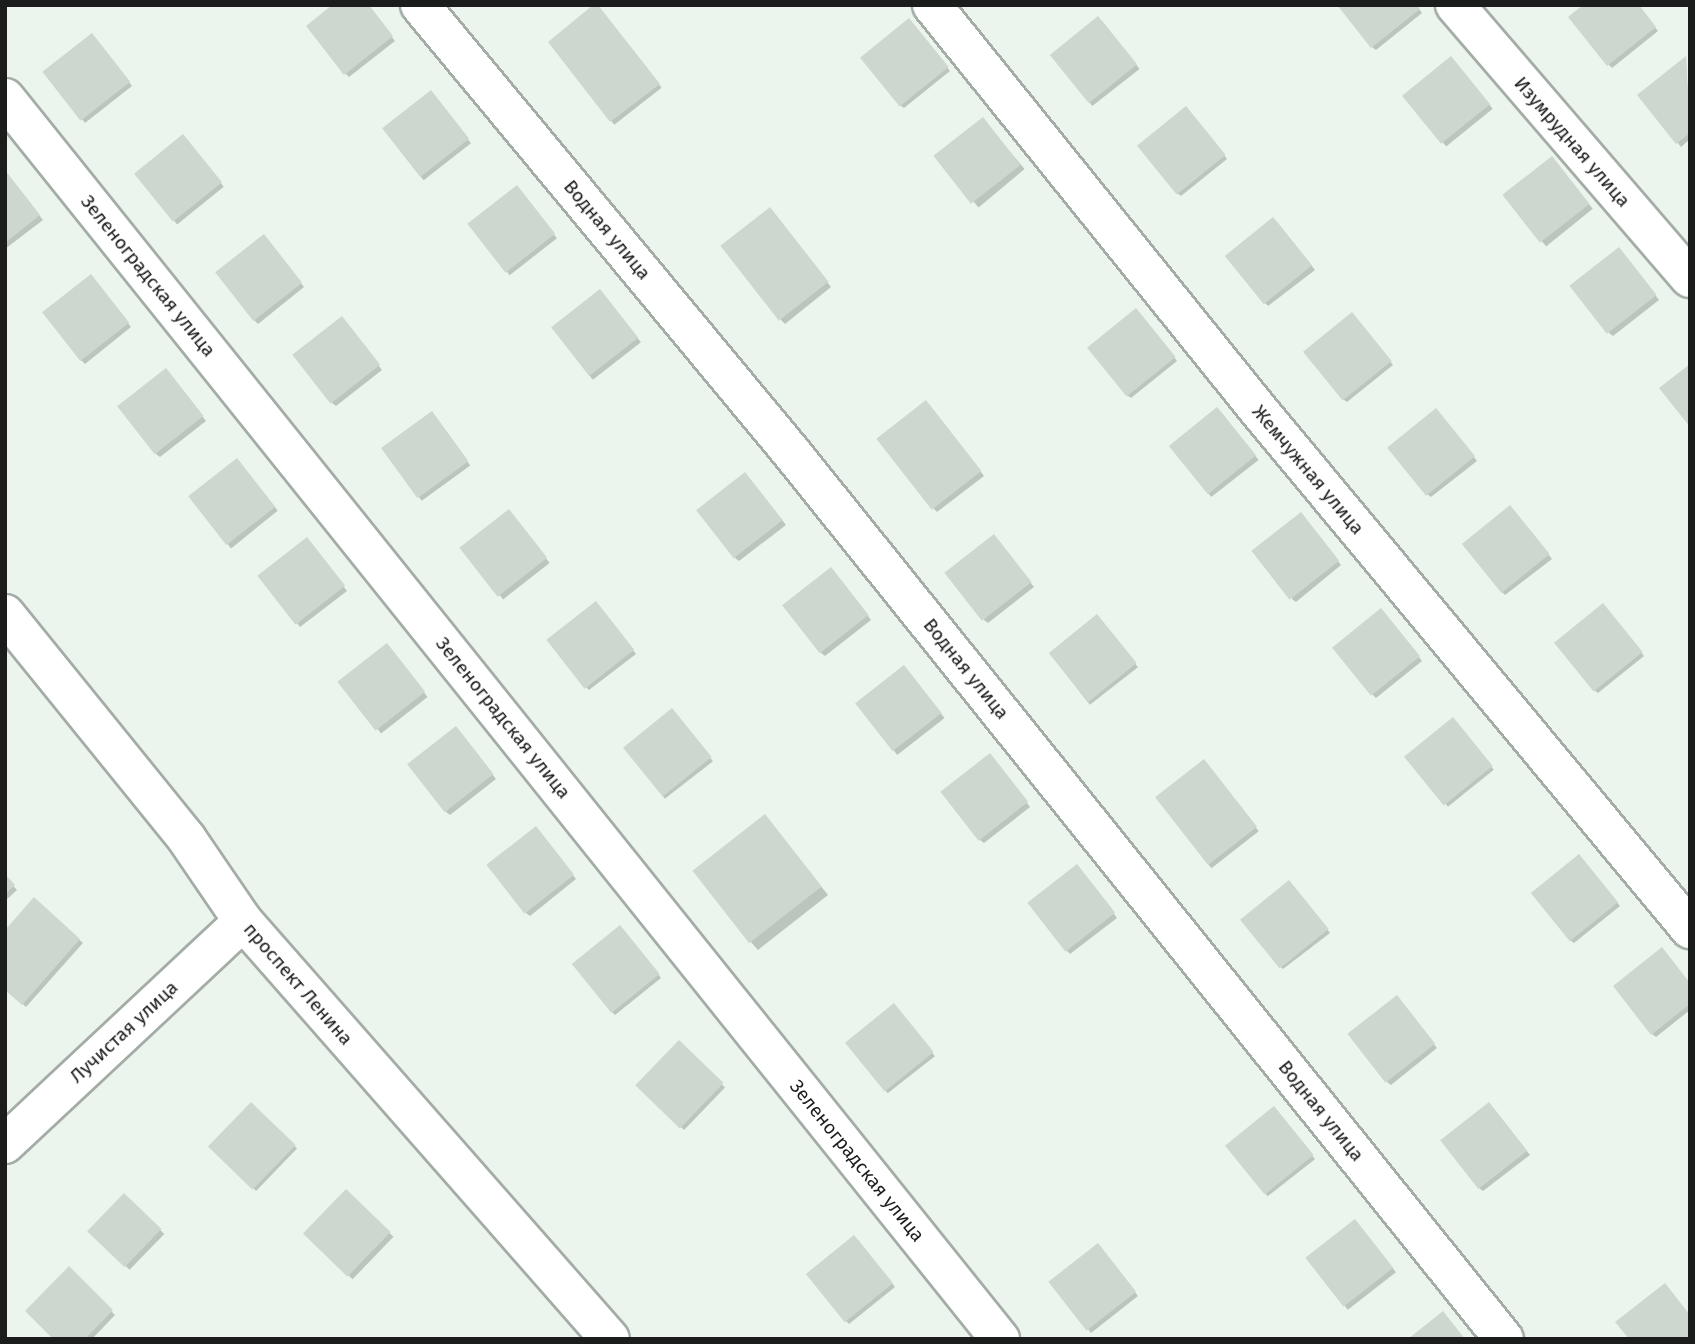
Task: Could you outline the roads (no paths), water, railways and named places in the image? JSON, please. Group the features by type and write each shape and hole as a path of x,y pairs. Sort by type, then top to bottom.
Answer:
{"street":[{"name":"Водная улица","path":"420,5 791,452 1504,1339"},
{"name":"Жемчужная улица","path":"932,5 1265,418 1690,929"},
{"name":"Изумрудная улица","path":"1455,5 1690,278"},
{"name":"Зеленоградская улица","path":"5,98 1000,1339"},
{"name":"проспект Ленина","path":"5,614 187,839 243,921 610,1339"},
{"name":"Лучистая улица","path":"5,1144 243,921"}]}
